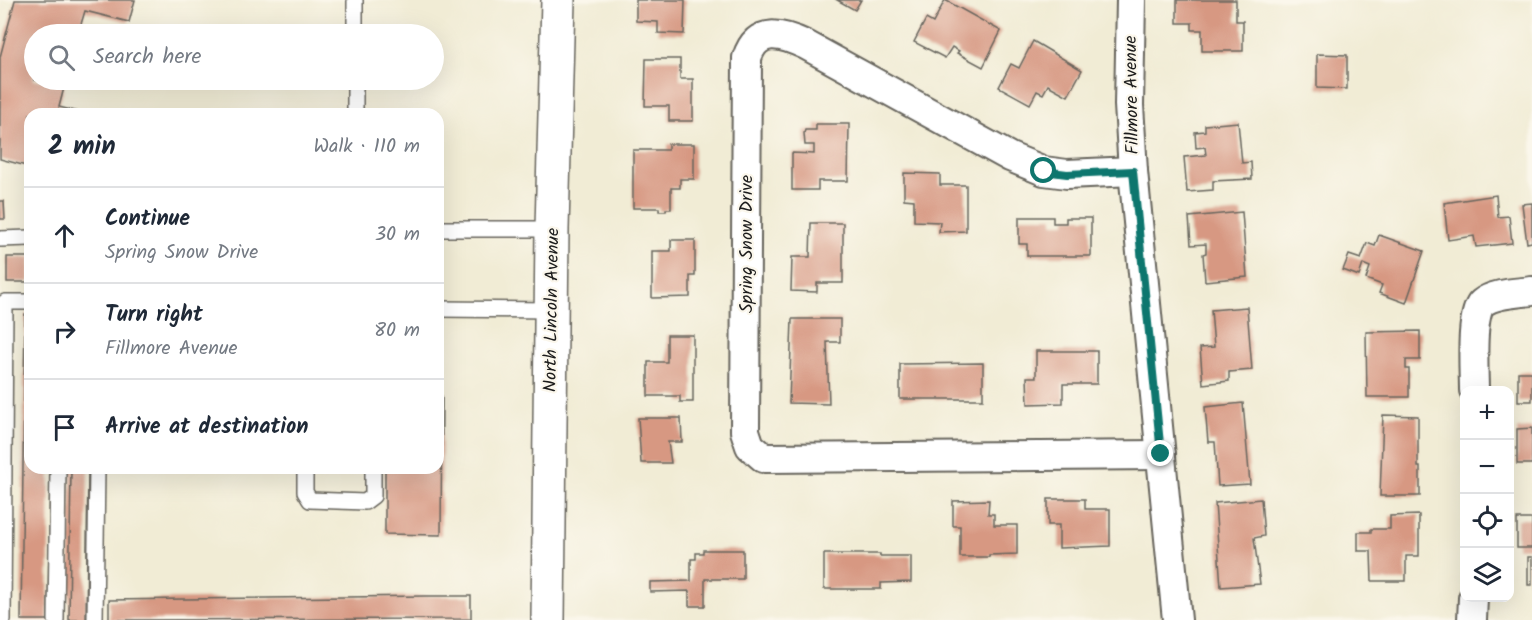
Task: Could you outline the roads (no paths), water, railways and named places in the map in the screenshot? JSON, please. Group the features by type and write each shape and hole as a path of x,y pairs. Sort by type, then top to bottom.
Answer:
{"street":[{"name":"North Lincoln Avenue","path":"548,620 552,229 558,0"},
{"name":"Fillmore Avenue","path":"1131,0 1129,105 1133,171 1177,620"},
{"name":"Spring Snow Drive","path":"1133,171 1067,174 1044,171 1010,156 785,35 764,37 756,41 747,58 745,431 750,446 764,458 1161,454"},
{"path":"1474,386 1476,312 1480,304 1490,298 1532,291"},
{"path":"1473,602 1473,620"}],"lane":[{"path":"355,0 355,24"},
{"path":"355,90 355,108"},
{"path":"444,229 552,229"},
{"path":"0,238 24,238"},
{"path":"3,620 2,321 5,302 24,302"},
{"path":"444,309 551,310"},
{"path":"56,620 58,474"},
{"path":"95,620 97,474"},
{"path":"305,474 305,492 310,500 365,502 373,496 373,474"}]}
